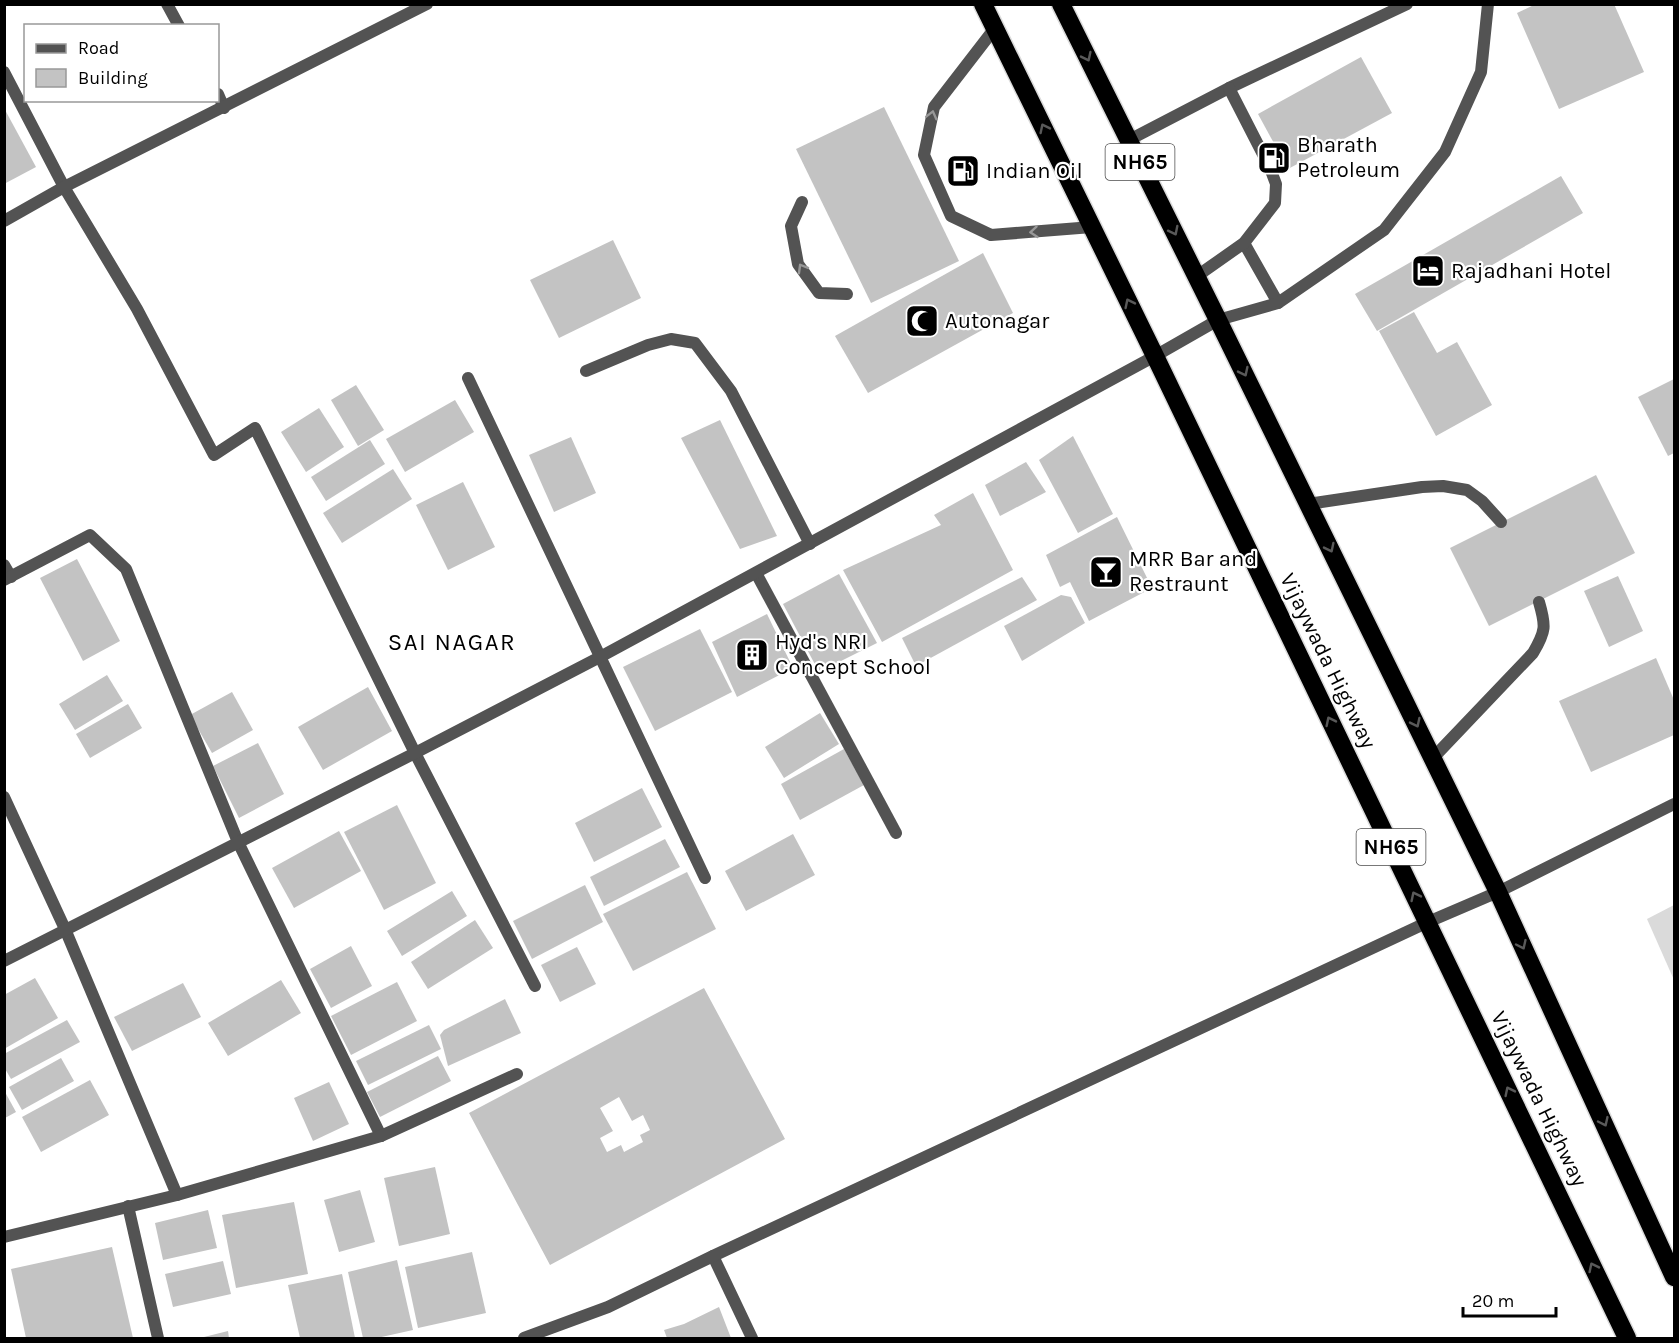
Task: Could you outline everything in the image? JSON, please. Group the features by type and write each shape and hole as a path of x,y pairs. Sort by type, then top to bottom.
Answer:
{"highway":[{"name":"Vijaywada Highway","path":"983,4 1155,356 1627,1338"},
{"name":"Vijaywada Highway","path":"1061,4 1197,276 1498,892 1674,1277"}],"street":[{"path":"167,4 178,24"},
{"path":"4,221 64,187 427,4"},
{"path":"1129,140 1228,88 1407,4"},
{"path":"4,961 600,657 1218,320 1278,303 1384,230 1445,152 1481,72 1488,4"},
{"path":"995,28 934,107 924,155 951,216 991,236 1092,227"},
{"path":"4,72 64,187 137,309 214,455 255,428 415,753 536,986"},
{"path":"1197,276 1244,243 1275,202 1276,184 1270,168 1228,88"},
{"path":"219,96 224,108"},
{"path":"802,202 792,226 798,264 819,292 847,294"},
{"path":"1244,243 1278,303"},
{"path":"586,371 671,339 695,343 732,391 810,544"},
{"path":"468,378 705,878"},
{"path":"1308,504 1443,486 1467,490 1482,501 1502,522"},
{"path":"4,565 8,578 90,535 126,569 238,842 381,1136"},
{"path":"756,573 896,833"},
{"path":"1433,758 1533,653 1540,641 1545,624 1539,602"},
{"path":"4,797 65,929 177,1195"},
{"path":"524,1338 608,1307 1428,922 1498,892 1674,804"},
{"path":"4,1237 177,1195 381,1136 517,1074"},
{"path":"128,1206 158,1338"},
{"path":"713,1256 752,1338"}],"shaded area":[{"path":"1674,905 1674,980 1647,919"}],"building":[{"path":"1536,4 1614,4 1644,72 1559,109 1517,13"},
{"path":"1361,57 1392,113 1288,169 1258,114"},
{"path":"884,107 959,261 871,303 796,149"},
{"path":"4,108 36,167 4,184"},
{"path":"1561,176 1583,213 1377,331 1355,294"},
{"path":"613,240 641,298 559,338 530,280"},
{"path":"983,253 1013,313 868,393 835,336"},
{"path":"1414,312 1437,353 1457,342 1492,405 1436,436 1379,331"},
{"path":"1674,379 1674,453 1668,456 1638,397"},
{"path":"356,385 384,430 358,446 331,400"},
{"path":"455,400 474,432 405,472 386,439"},
{"path":"319,408 344,447 306,472 281,432"},
{"path":"720,420 777,536 740,549 681,438"},
{"path":"1073,436 1113,514 1078,533 1039,460"},
{"path":"571,437 596,493 554,512 529,455"},
{"path":"370,440 385,464 326,501 311,477"},
{"path":"1026,462 1046,492 1000,516 985,485"},
{"path":"393,469 412,499 342,543 323,513"},
{"path":"1596,475 1635,553 1489,626 1450,548"},
{"path":"463,482 495,547 448,570 416,505"},
{"path":"973,493 1013,570 882,642 843,570 941,525 934,515"},
{"path":"1117,517 1152,588 1089,621 1070,582 1060,587 1046,555"},
{"path":"77,559 120,641 83,661 40,578"},
{"path":"839,574 877,643 819,672 783,604"},
{"path":"1618,576 1643,631 1609,647 1584,591"},
{"path":"1022,577 1037,600 916,666 902,638"},
{"path":"1061,595 1071,597 1085,623 1022,661 1004,626"},
{"name":"Hyd's NRI Concept School","path":"767,614 793,668 737,697 712,642"},
{"path":"700,629 732,692 655,731 623,667"},
{"path":"1656,658 1674,700 1674,735 1591,772 1559,701"},
{"path":"107,675 123,701 75,730 59,704"},
{"path":"368,687 392,731 323,770 298,727"},
{"path":"232,692 253,730 212,753 190,715"},
{"path":"128,704 142,728 90,758 76,734"},
{"path":"820,713 839,744 784,778 765,747"},
{"path":"258,743 284,794 239,818 213,766"},
{"path":"844,749 864,785 800,820 781,784"},
{"path":"642,788 662,827 594,862 575,823"},
{"path":"397,805 436,883 384,910 344,832"},
{"path":"339,831 361,871 294,908 272,868"},
{"path":"793,834 815,875 746,911 725,871"},
{"path":"665,839 680,867 604,906 590,877"},
{"path":"687,872 716,929 633,971 603,914"},
{"path":"585,885 603,922 532,959 513,921"},
{"path":"452,891 467,916 402,956 387,931"},
{"path":"475,920 493,948 428,989 411,962"},
{"path":"351,946 372,986 331,1008 310,969"},
{"path":"577,947 596,984 560,1002 541,965"},
{"path":"35,978 58,1018 4,1049 4,995"},
{"path":"281,980 301,1013 228,1056 208,1023"},
{"path":"397,982 417,1021 351,1055 331,1016"},
{"path":"183,983 201,1017 132,1051 114,1017"},
{"path":"704,988 785,1139 550,1265 469,1113","holes":["619,1097 632,1121 643,1115 650,1130 640,1135 643,1142 624,1152 621,1145 607,1152 600,1138 613,1131 600,1108"]},
{"path":"505,999 521,1033 448,1066 440,1035 444,1030"},
{"path":"67,1020 80,1042 11,1079 4,1067 4,1054"},
{"path":"429,1025 441,1049 368,1085 356,1061"},
{"path":"438,1056 451,1081 380,1117 367,1092"},
{"path":"61,1058 74,1081 22,1110 9,1087"},
{"path":"90,1080 109,1115 41,1152 22,1117"},
{"path":"329,1082 349,1124 313,1141 294,1098"},
{"path":"5,1092 16,1112 5,1118"},
{"path":"435,1167 450,1234 399,1246 384,1178"},
{"path":"360,1190 375,1242 339,1252 324,1200"},
{"path":"294,1202 308,1274 236,1288 222,1215"},
{"path":"208,1210 217,1248 163,1260 155,1223"},
{"path":"112,1247 133,1338 26,1338 11,1269"},
{"path":"472,1252 486,1313 418,1328 405,1267"},
{"path":"397,1260 413,1330 377,1338 363,1338 348,1272"},
{"path":"223,1261 231,1294 173,1307 165,1274"},
{"path":"342,1274 355,1338 300,1338 288,1285"},
{"path":"719,1307 731,1338 667,1338 664,1330 684,1324"},
{"path":"228,1331 229,1338 200,1338"}],"place":[{"name":"Bharath Petroleum","path":"1274,158"},
{"name":"Indian Oil","path":"963,171"},
{"name":"Rajadhani Hotel","path":"1428,271"},
{"name":"Autonagar","path":"922,321"},
{"name":"MRR Bar and Restraunt","path":"1106,572"},
{"name":"Hyd's NRI Concept School","path":"752,655"}],"district":[{"name":"SAI NAGAR","path":"452,642"}]}
